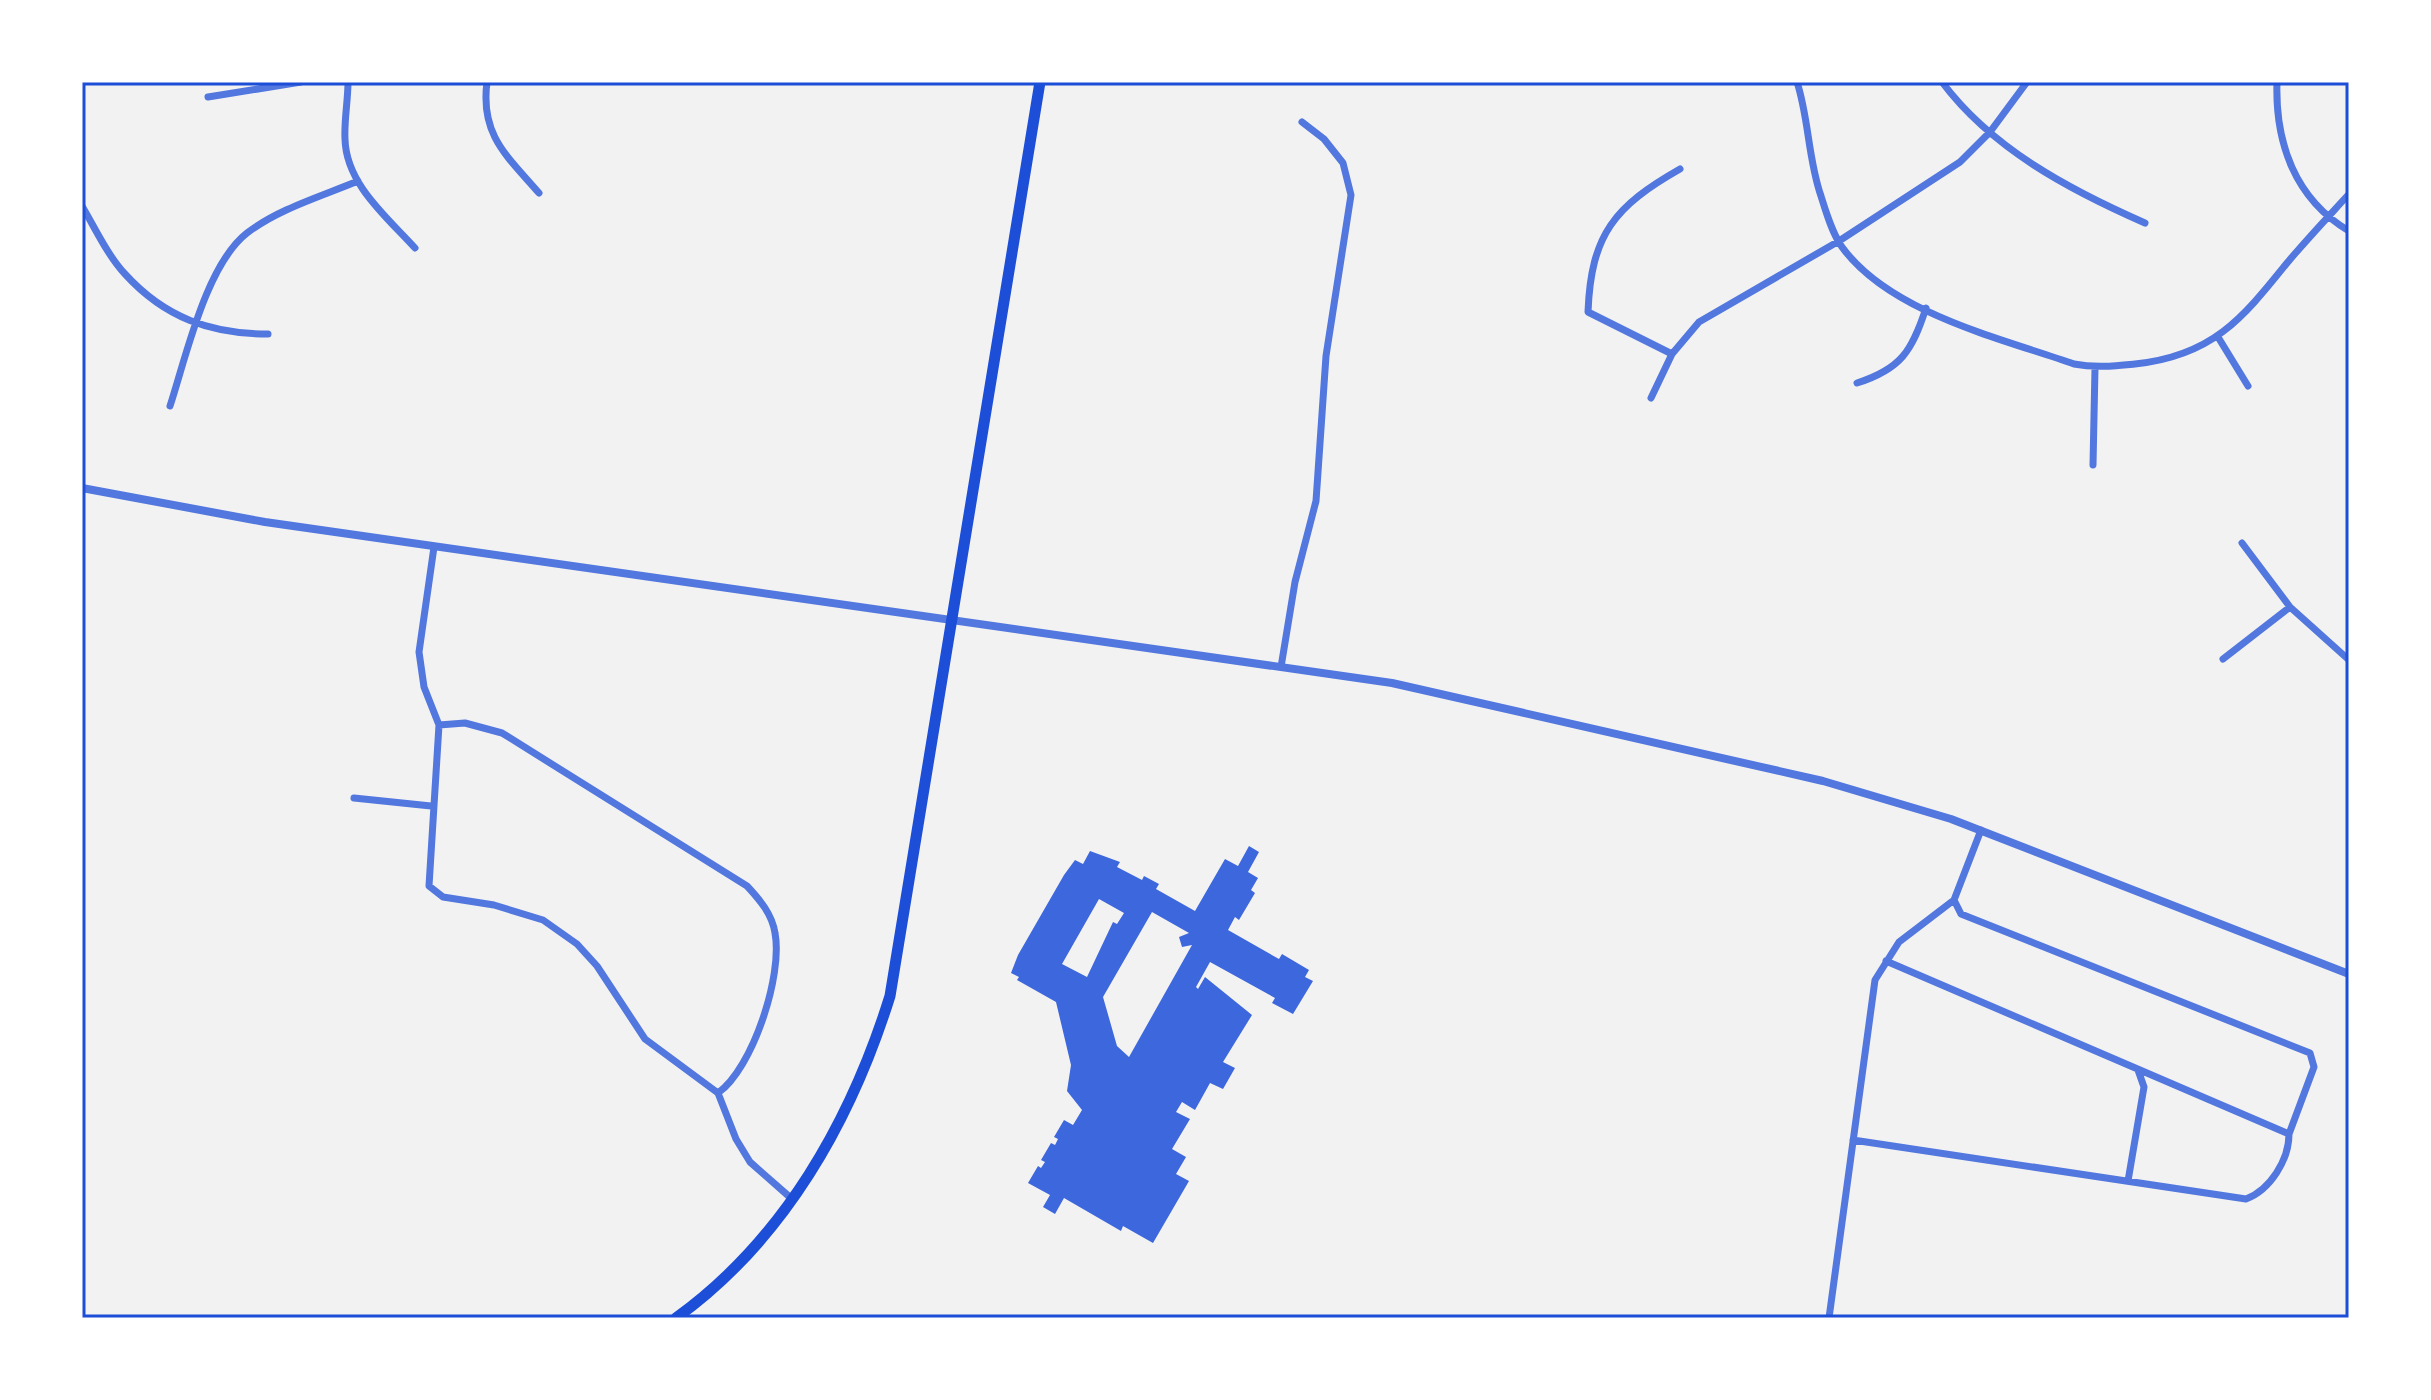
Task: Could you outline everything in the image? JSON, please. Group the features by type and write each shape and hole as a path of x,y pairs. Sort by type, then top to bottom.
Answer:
{"main road":[{"path":"676,1318 701,1300 746,1255 792,1199 831,1140 851,1101 874,1049 890,996 1040,82"}],"street":[{"path":"208,97 301,82"},
{"path":"348,82 345,139 350,168 415,248"},
{"path":"487,82 484,104 490,132 539,193"},
{"path":"1797,82 1805,107 1819,193 1839,241 1869,276 1903,299 2048,355 2095,368 2152,362 2188,353 2218,337 2258,300 2349,194"},
{"path":"1942,82 1990,132 2054,179 2145,223"},
{"path":"1651,398 1672,354 1699,322 1839,241 1960,162 1990,132 2027,82"},
{"path":"2277,82 2284,150 2294,174 2327,218 2349,231"},
{"path":"1281,667 1295,582 1316,501 1326,356 1351,195 1343,163 1324,139 1302,122"},
{"path":"1672,354 1588,312 1589,289 1612,218 1638,193 1680,169"},
{"path":"170,406 225,257 246,233 285,212 358,181"},
{"path":"82,206 124,274 161,305 198,325 229,334 268,334"},
{"path":"1857,383 1891,369 1905,356 1917,335 1926,308"},
{"path":"2218,337 2248,386"},
{"path":"2093,465 2095,368"},
{"path":"82,488 265,522 1392,683 1823,781 1981,830 2349,974"},
{"path":"2242,543 2290,607 2349,660"},
{"path":"434,547 419,652 424,687 439,725 427,878 434,892 521,912 562,932 597,966 645,1039 718,1093 736,1139 750,1162 767,1181 792,1199"},
{"path":"2223,659 2290,607"},
{"path":"439,725 465,723 502,733 747,886 764,905 776,935 772,985 742,1064 718,1093"},
{"path":"354,798 431,806"},
{"path":"1829,1318 1875,980 1899,942 1954,900 1981,830"},
{"path":"1853,1140 2246,1199 2269,1185 2289,1146 2289,1134 2314,1067 2310,1053 1961,914 1954,900"},
{"path":"1886,961 2289,1134"},
{"path":"2128,1181 2144,1087 2138,1070"}],"building":[{"path":"1249,846 1259,852 1248,872 1258,878 1251,890 1255,893 1239,920 1235,917 1228,930 1279,959 1282,954 1309,970 1305,977 1313,981 1293,1014 1272,1003 1275,998 1210,962 1196,987 1198,989 1205,977 1252,1015 1223,1062 1235,1068 1223,1089 1210,1083 1195,1110 1182,1102 1176,1112 1190,1119 1172,1149 1186,1157 1176,1174 1189,1181 1153,1243 1123,1226 1121,1231 1064,1198 1055,1214 1043,1207 1050,1195 1028,1183 1038,1166 1041,1168 1045,1162 1041,1160 1051,1143 1055,1145 1058,1139 1054,1137 1064,1120 1073,1125 1082,1110 1067,1091 1071,1065 1056,1002 1017,980 1019,977 1011,973 1018,955 1064,875 1075,860 1083,864 1090,851 1120,862 1117,867 1142,880 1144,876 1159,884 1156,889 1195,911 1225,859 1238,866","holes":["1099,899 1124,913 1117,924 1113,922 1087,977 1062,964","1152,912 1189,933 1179,937 1182,947 1192,945 1129,1057 1117,1046 1103,997"]}]}
